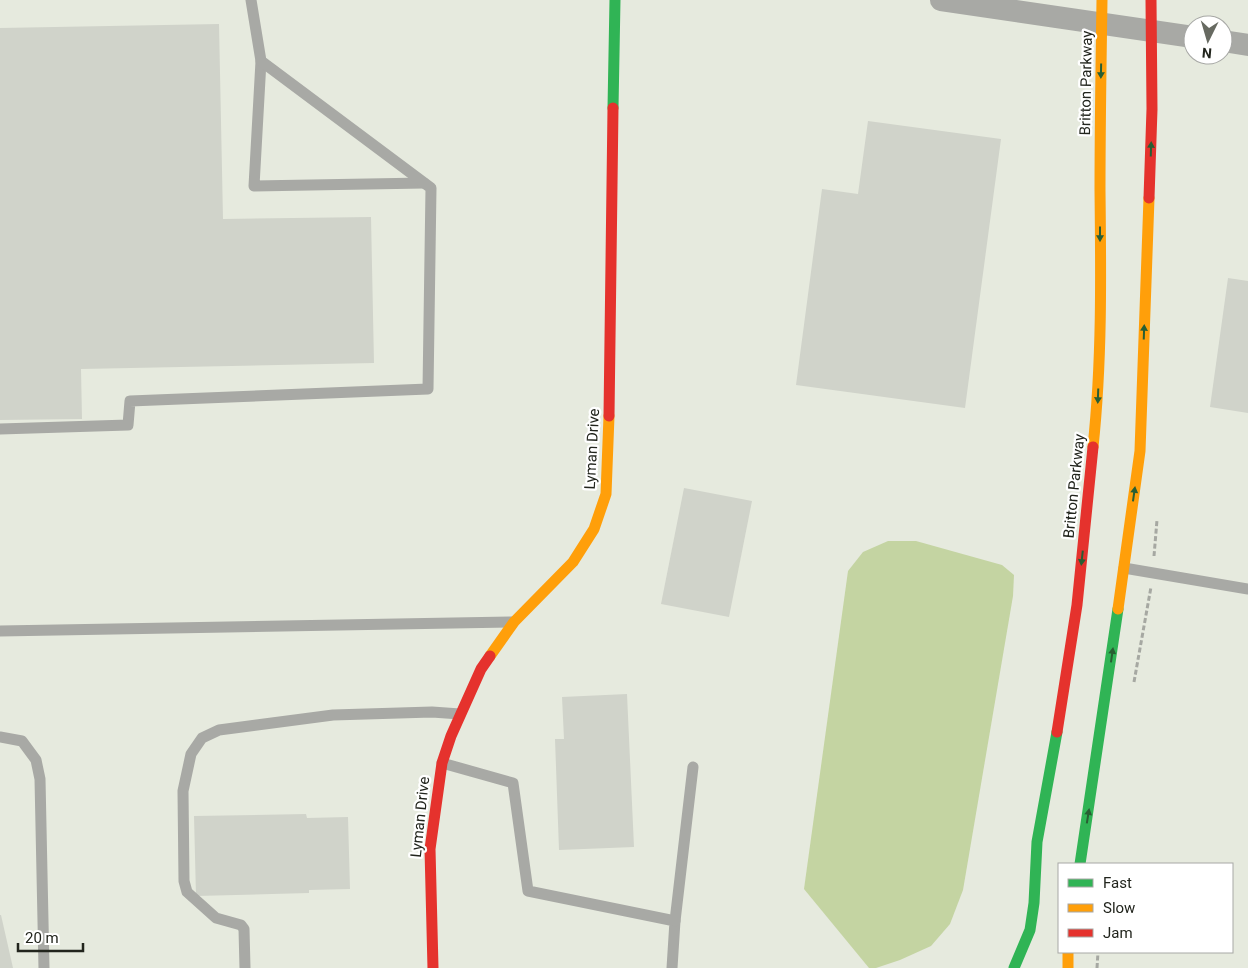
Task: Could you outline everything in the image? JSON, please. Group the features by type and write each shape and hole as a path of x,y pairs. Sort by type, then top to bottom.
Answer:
{"main road":[{"name":"Lyman Drive","path":"432,968 430,849 442,763 450,736 481,669 514,622 573,562 594,529 606,494 615,0"},
{"name":"Britton Parkway","path":"1014,968 1030,930 1034,902 1037,842 1058,729 1077,604 1098,402 1101,307 1100,118 1102,0"},
{"path":"1080,863 1140,450 1152,109 1151,0"},
{"path":"1068,953 1068,968"}],"street":[{"path":"941,0 1102,22 1183,36"},
{"path":"1233,42 1248,44"}],"lane":[{"path":"251,0 261,61 254,186 424,183"},
{"path":"0,429 128,424 130,401 428,389 431,188 261,61"},
{"path":"1124,568 1248,589"},
{"path":"0,631 514,622"},
{"path":"245,968 244,929 241,926 216,918 187,892 184,881 183,791 191,754 202,738 219,730 333,715 432,712 460,714"},
{"path":"0,737 22,741 36,760 40,779 44,968"},
{"path":"442,763 513,783 528,891 675,922"},
{"path":"672,968 675,922 693,767"}],"path":[{"path":"1098,953 1098,968"}],"shaded area":[{"path":"888,541 916,541 1002,565 1014,575 1013,596 963,890 950,924 931,946 900,960 876,968 869,968 804,889 848,571 863,552"}],"building":[{"path":"219,24 223,219 371,217 374,363 81,369 82,419 0,420 0,28"},
{"path":"868,121 1001,139 965,408 796,385 822,189 858,194"},
{"path":"1228,278 1248,281 1248,413 1210,407"},
{"path":"684,488 752,501 729,617 661,604"},
{"path":"627,694 634,847 559,850 555,739 564,739 562,697"},
{"path":"306,814 307,818 348,817 350,889 309,890 309,893 196,896 194,816"},
{"path":"1,915 13,968 0,968"}],"traffic: fast":[{"path":"613,108 615,0"},
{"path":"1080,863 1118,609"},
{"path":"1014,968 1030,930 1034,903 1037,842 1057,732"}],"traffic: slow":[{"path":"1093,447 1100,319 1102,0"},
{"path":"1118,609 1140,451 1149,198"},
{"path":"490,656 514,622 573,562 594,529 606,494 609,416"},
{"path":"1068,953 1068,968"}],"traffic: jam":[{"path":"1149,198 1152,109 1151,0"},
{"path":"609,416 613,108"},
{"path":"1057,732 1077,605 1093,447"},
{"path":"433,968 430,849 442,763 451,736 481,669 490,656"}]}
